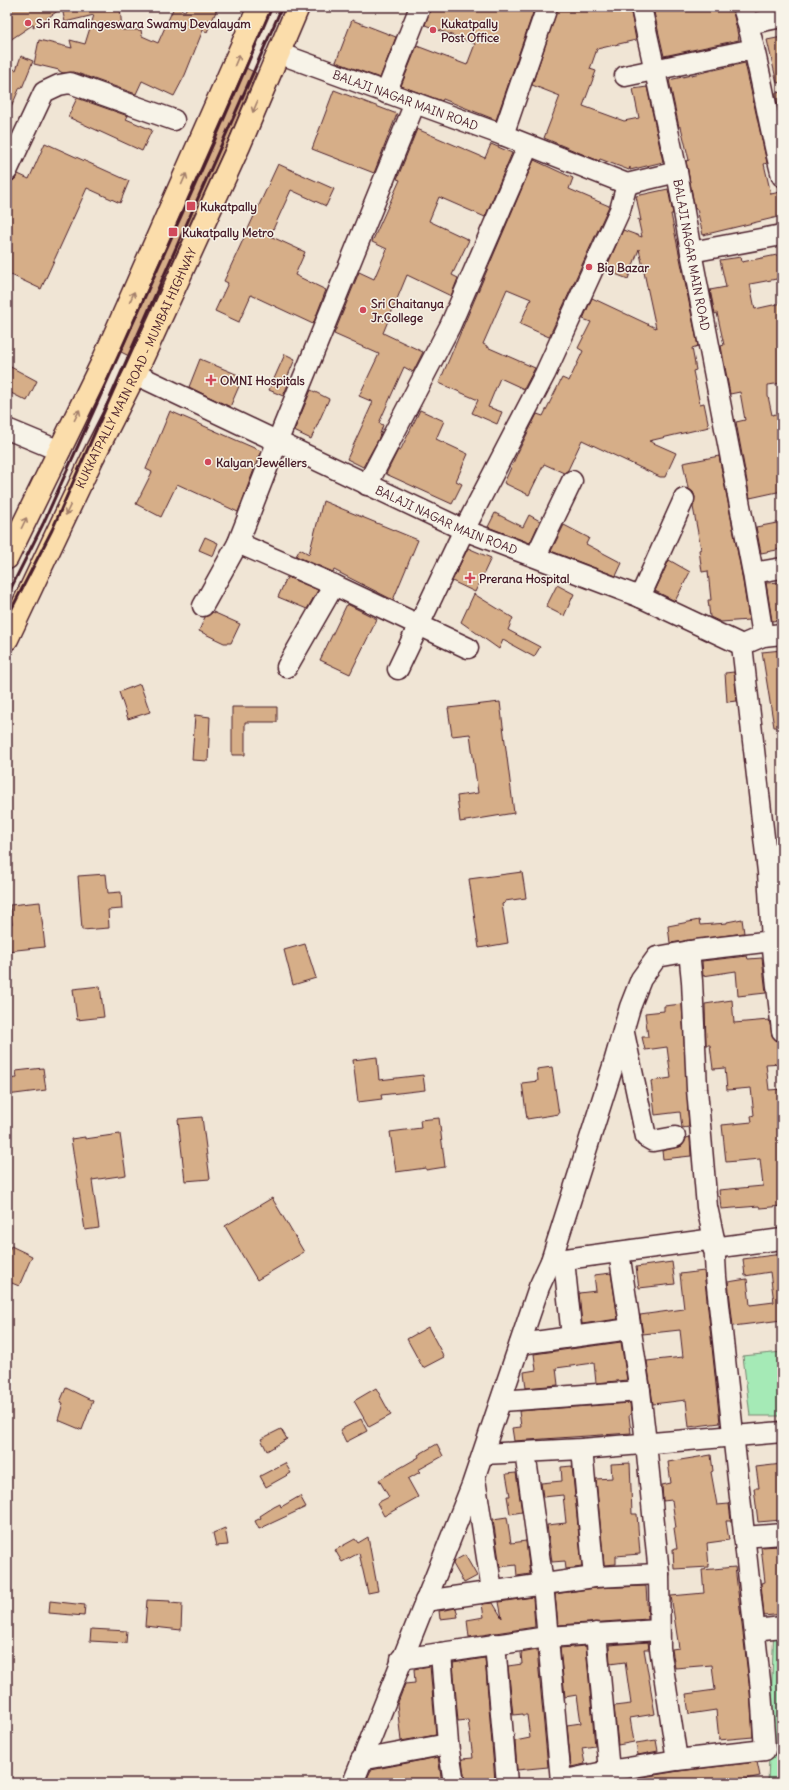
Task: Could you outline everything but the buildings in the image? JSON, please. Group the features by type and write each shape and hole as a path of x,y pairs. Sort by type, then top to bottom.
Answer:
{"highway":[{"path":"7,558 108,352 259,7"},
{"name":"KUKKATPALLY MAIN ROAD - MUMBAI HIGHWAY","path":"7,639 93,457 135,374 239,146 298,7"}],"street":[{"path":"386,93 420,7"},
{"path":"503,134 547,7"},
{"path":"641,7 677,172"},
{"path":"782,17 746,15 777,134 782,176"},
{"path":"625,76 655,71 754,49"},
{"name":"BALAJI NAGAR MAIN ROAD","path":"135,374 278,440 367,485 464,530 640,596 742,645 772,635 753,573 677,172 627,184 528,146 503,134 278,53"},
{"path":"7,170 44,92 59,85 70,83 174,120"},
{"path":"203,606 238,543 278,440 416,103"},
{"path":"367,485 450,326 528,146"},
{"path":"398,669 464,530 545,374 620,210 627,184"},
{"path":"691,252 782,235"},
{"path":"7,429 60,451"},
{"path":"536,556 572,481"},
{"path":"640,596 684,499"},
{"path":"238,543 334,585 468,648"},
{"path":"753,573 782,568"},
{"path":"287,667 334,585"},
{"path":"742,645 775,871 772,941 782,1031"},
{"path":"352,1783 475,1478 539,1287 558,1260 623,1030 641,979 657,957 689,951 772,941"},
{"path":"525,1452 543,1584 557,1782 609,1771 677,1760 765,1750 761,1690 714,1244 706,1199 697,1089 692,981 689,951"},
{"path":"623,1030 646,1138 653,1141 675,1137"},
{"path":"558,1260 618,1252 782,1239"},
{"path":"618,1252 640,1390 659,1574 660,1648 677,1760"},
{"path":"558,1260 572,1337"},
{"path":"520,1344 630,1329"},
{"path":"501,1401 640,1390"},
{"path":"483,1454 582,1450 733,1435 782,1432"},
{"path":"582,1450 594,1577"},
{"path":"475,1478 492,1591"},
{"path":"744,1537 782,1534"},
{"path":"425,1601 594,1577 659,1574"},
{"path":"754,1630 782,1627"},
{"path":"401,1659 547,1637 659,1630"},
{"path":"596,1633 609,1771"},
{"path":"495,1644 507,1783"},
{"path":"442,1653 448,1744 454,1783"},
{"path":"361,1760 448,1744"}],"green space":[{"path":"782,1352 782,1416 750,1416 743,1356"},
{"path":"782,1623 782,1783 768,1783 774,1624"}],"railway":[{"path":"7,596 43,524 207,158 272,7"},
{"path":"7,618 52,530 282,7"}],"place":[{"name":"Sri Ramalingeswara Swamy Devalayam","path":"28,23"},
{"name":"Kukatpally Post Office","path":"433,30"},
{"name":"Kukatpally","path":"191,206"},
{"name":"Kukatpally Metro","path":"173,232"},
{"name":"Big Bazar","path":"589,267"},
{"name":"Sri Chaitanya Jr.College","path":"363,310"},
{"name":"OMNI Hospitals","path":"211,380"},
{"name":"Kalyan Jewellers","path":"208,462"},
{"name":"Prerana Hospital","path":"470,578"}]}
